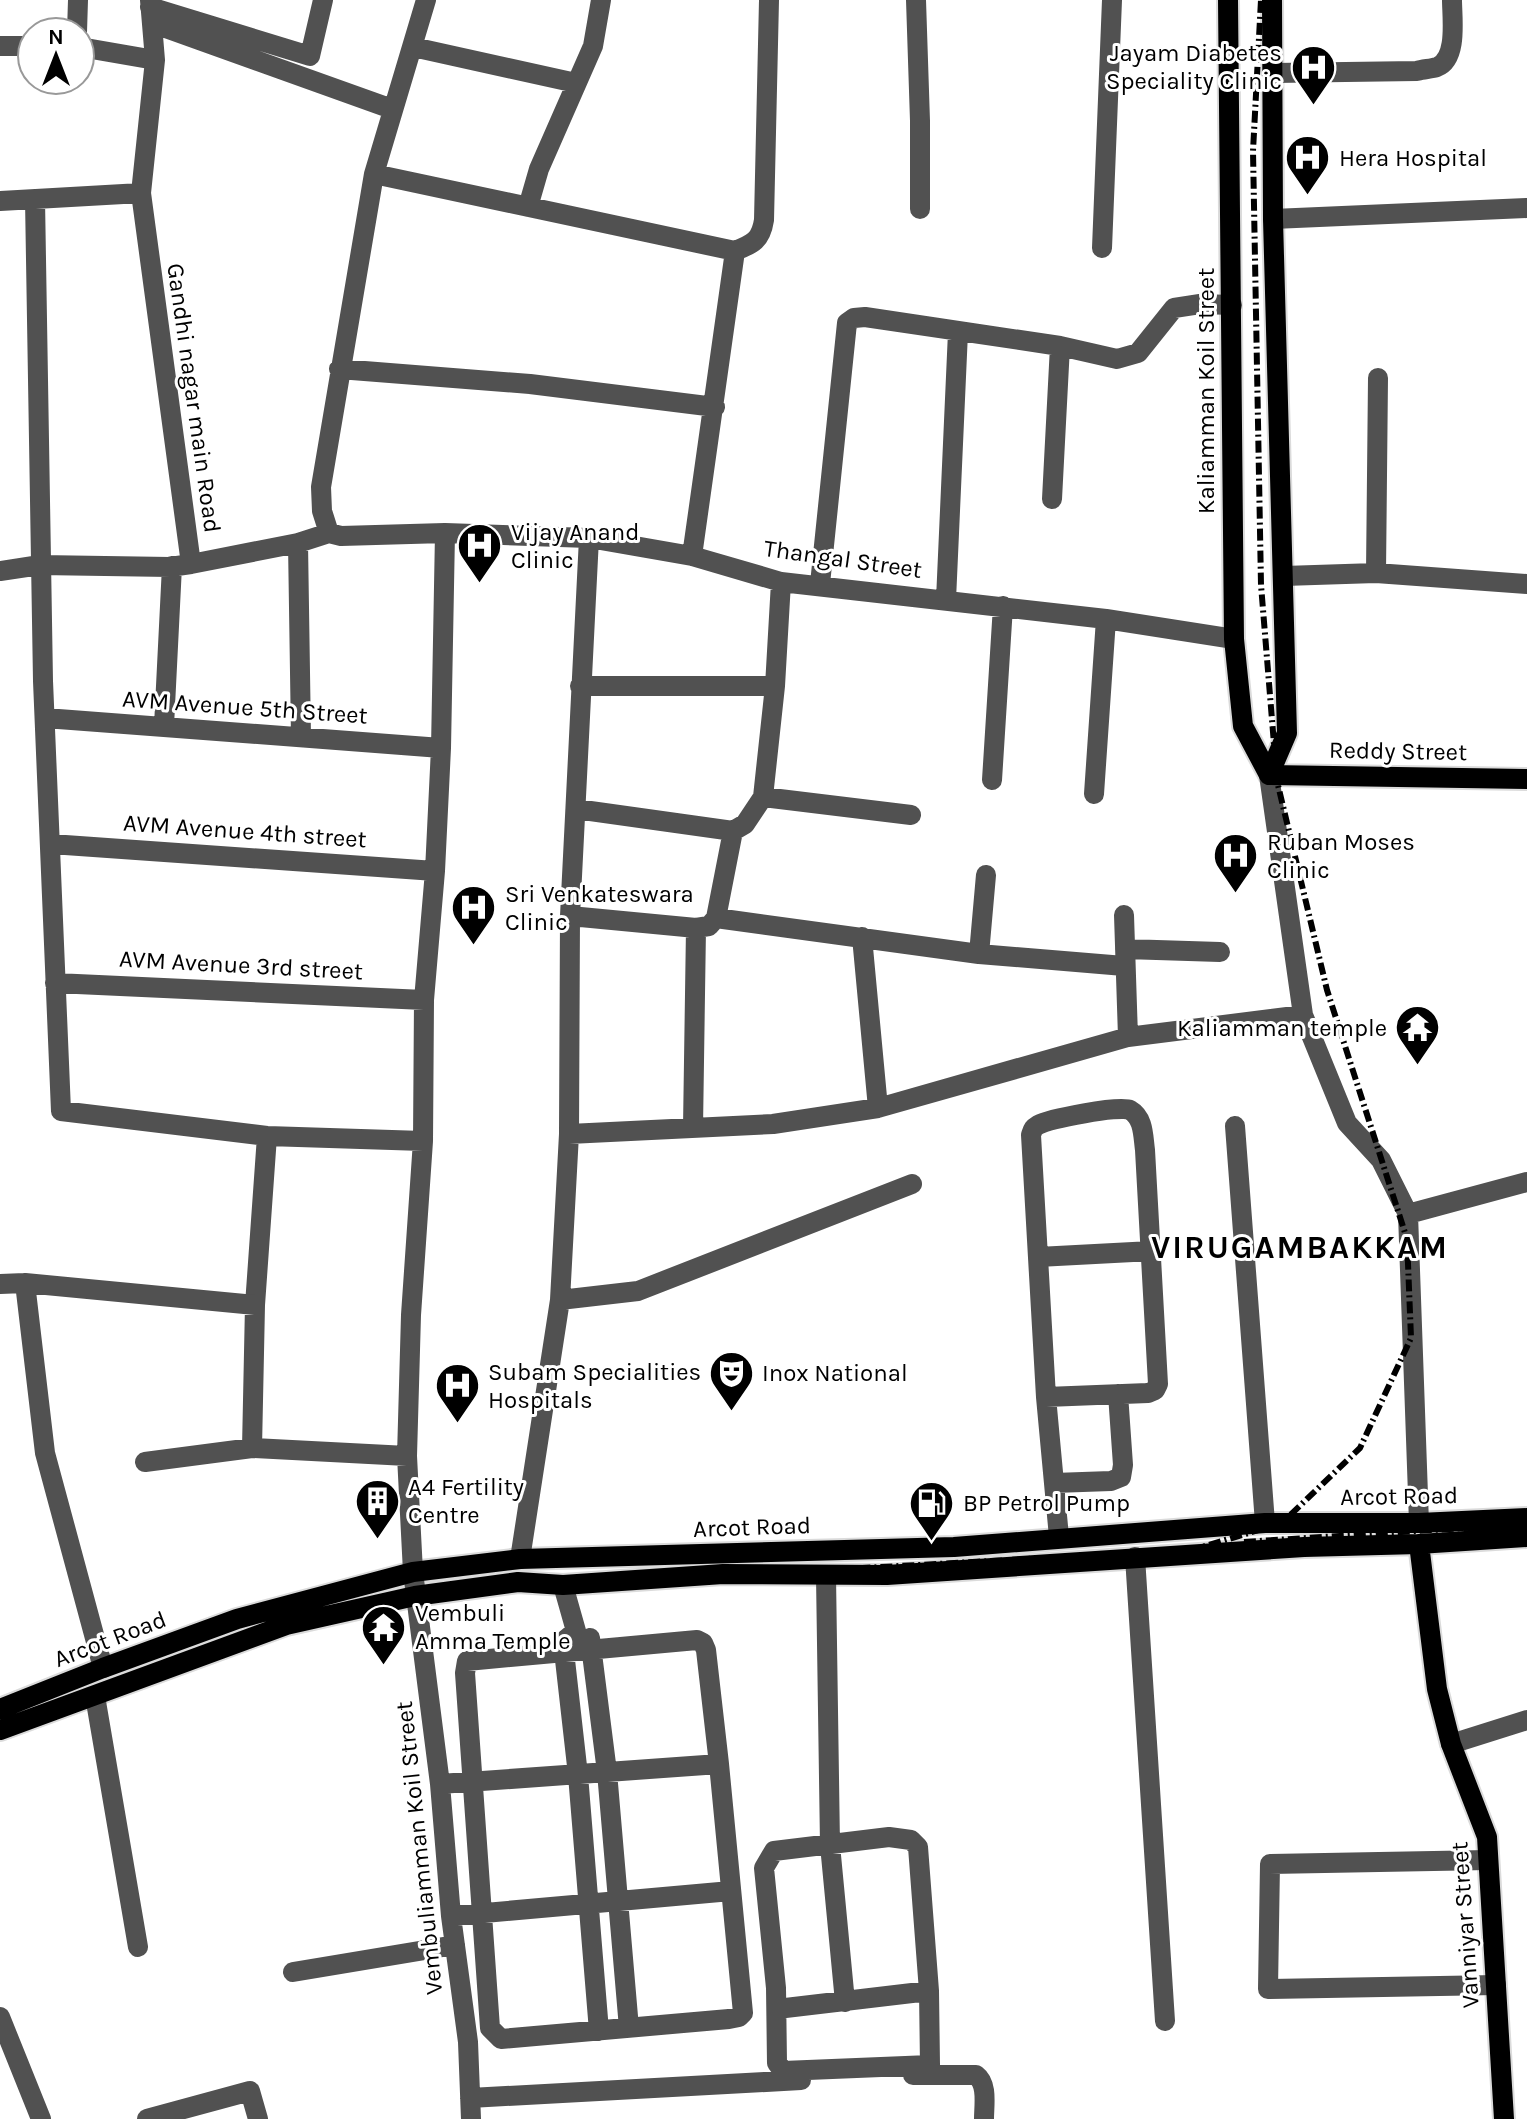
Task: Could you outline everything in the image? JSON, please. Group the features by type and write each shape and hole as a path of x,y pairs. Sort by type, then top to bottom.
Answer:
{"main road":[{"name":"Kaliamman Koil Street","path":"1228,0 1234,639 1243,726 1269,775"},
{"path":"1269,775 1287,733 1273,219 1272,0"},
{"name":"Reddy Street","path":"1269,775 1527,779"},
{"name":"Arcot Road","path":"0,1709 237,1619 413,1572 520,1559 954,1547 1265,1523 1419,1523 1527,1518"},
{"name":"Arcot Road","path":"0,1730 286,1625 415,1596 518,1582 563,1585 723,1574 887,1575 1135,1557 1527,1537"},
{"name":"Vanniyar Street","path":"1419,1544 1437,1689 1451,1744 1487,1837 1504,2119"}],"street":[{"path":"151,10 310,56 323,0"},
{"path":"329,533 322,511 321,487 374,174 426,0"},
{"path":"528,207 539,169 593,46 601,0"},
{"path":"374,174 735,251 756,242 763,231 764,220 769,0"},
{"path":"916,0 920,209"},
{"path":"1102,248 1112,0"},
{"path":"1274,73 1417,71 1438,67 1446,60 1450,50 1452,0"},
{"path":"151,10 392,109"},
{"name":"Gandhi nagar main Road","path":"151,10 155,60 141,193 181,565 298,543 329,533"},
{"path":"413,47 576,83"},
{"path":"96,50 155,60"},
{"path":"0,201 141,193"},
{"path":"35,199 40,565 61,1111 267,1136 423,1141"},
{"path":"1273,219 1527,208"},
{"path":"692,556 735,251"},
{"path":"820,584 847,323 854,318 865,317 1060,346 1117,359 1138,353 1174,308 1200,304 1232,305"},
{"path":"946,600 958,332"},
{"path":"1052,499 1060,346"},
{"path":"339,369 530,384 715,407"},
{"path":"1376,573 1378,378"},
{"name":"Thangal Street","path":"329,533 341,536 445,533 589,538 692,556 781,582 1003,606 1234,639"},
{"name":"Vembuliamman Koil Street","path":"445,533 441,748 424,1000 423,1141 411,1315 407,1456 415,1596 440,1784 451,1916 468,2042 470,2109"},
{"path":"520,1559 560,1300 569,1134 570,916 589,538"},
{"path":"298,543 301,737"},
{"path":"0,571 40,565 181,565 164,726"},
{"path":"1284,576 1376,573 1527,584"},
{"path":"576,809 733,831 745,824 763,797 775,686 781,582"},
{"path":"992,780 1003,606"},
{"path":"1094,794 1106,619"},
{"path":"580,686 775,686"},
{"name":"AVM Avenue 5th Street","path":"45,718 441,748"},
{"name":"Kaliamman Koil Street","path":"1269,775 1303,1015 1347,1123 1381,1160 1408,1214 1419,1523"},
{"path":"763,797 911,815"},
{"path":"570,916 696,928 709,926 716,918 733,831"},
{"name":"AVM Avenue 4th street","path":"51,844 435,871"},
{"path":"979,954 986,875"},
{"path":"1124,915 1128,1037"},
{"path":"716,918 979,954 1125,957 1220,952"},
{"path":"693,1128 696,928"},
{"path":"862,937 878,1108"},
{"name":"AVM Avenue 3rd street","path":"55,983 424,1000"},
{"path":"569,1134 773,1124 878,1108 1128,1037 1303,1015"},
{"path":"1046,1397 1148,1393 1155,1390 1158,1384 1152,1251 1140,1120 1132,1111 1113,1108 1039,1124 1034,1128 1030,1150 1046,1397 1059,1537"},
{"path":"1235,1126 1265,1523"},
{"path":"252,1448 255,1305 267,1136"},
{"path":"1408,1214 1527,1182"},
{"path":"560,1300 638,1291 912,1184"},
{"path":"1038,1257 1152,1251"},
{"path":"0,1284 25,1283 255,1305"},
{"path":"25,1283 45,1453 103,1668"},
{"path":"1054,1483 1111,1481 1121,1477 1123,1465 1118,1394"},
{"path":"145,1462 252,1448 407,1456"},
{"path":"1135,1557 1165,2021"},
{"path":"826,1576 830,1845 845,2002"},
{"path":"563,1585 576,1631"},
{"path":"576,1631 590,1637 592,1649 607,1772 629,2028"},
{"path":"576,1631 564,1641 564,1651 578,1775 599,2031"},
{"path":"697,1640 703,1643 719,1764 743,2013 729,2019 501,2039 490,2028 465,1673 467,1661 592,1649 697,1640"},
{"path":"95,1696 138,1947"},
{"path":"1451,1744 1527,1720"},
{"path":"440,1784 719,1764"},
{"path":"901,1837 911,1840 918,1847 929,1991 930,2065 783,2071 777,2063 777,2009 764,1868 774,1851 830,1845 901,1837"},
{"path":"1488,1860 1270,1864 1268,1989 1496,1985"},
{"path":"451,1916 731,1891"},
{"path":"293,1972 455,1945"},
{"path":"777,2009 929,1991"},
{"path":"0,2017 41,2119"},
{"path":"470,2109 640,2087 969,2073 981,2079 984,2119"},
{"path":"147,2119 250,2091 258,2119"}],"railway":[{"path":"0,1724 245,1637 407,1593 1192,1550 1282,1523 1360,1448 1411,1338 1407,1239 1327,990 1277,781 1261,585 1253,151 1261,0"},
{"path":"1244,1542 1527,1524"}],"place":[{"name":"Jayam Diabetes Speciality Clinic","path":"1313,106"},
{"name":"Hera Hospital","path":"1308,197"},
{"name":"Vijay Anand Clinic","path":"480,585"},
{"name":"Ruban Moses Clinic","path":"1236,895"},
{"name":"Sri Venkateswara Clinic","path":"474,947"},
{"name":"Kaliamman temple","path":"1418,1067"},
{"name":"Inox National","path":"731,1412"},
{"name":"Subam Specialities Hospitals","path":"457,1425"},
{"name":"A4 Fertility Centre","path":"377,1540"},
{"name":"BP Petrol Pump","path":"932,1542"},
{"name":"Vembuli Amma Temple","path":"384,1666"}],"district":[{"name":"VIRUGAMBAKKAM","path":"1300,1247"}]}
